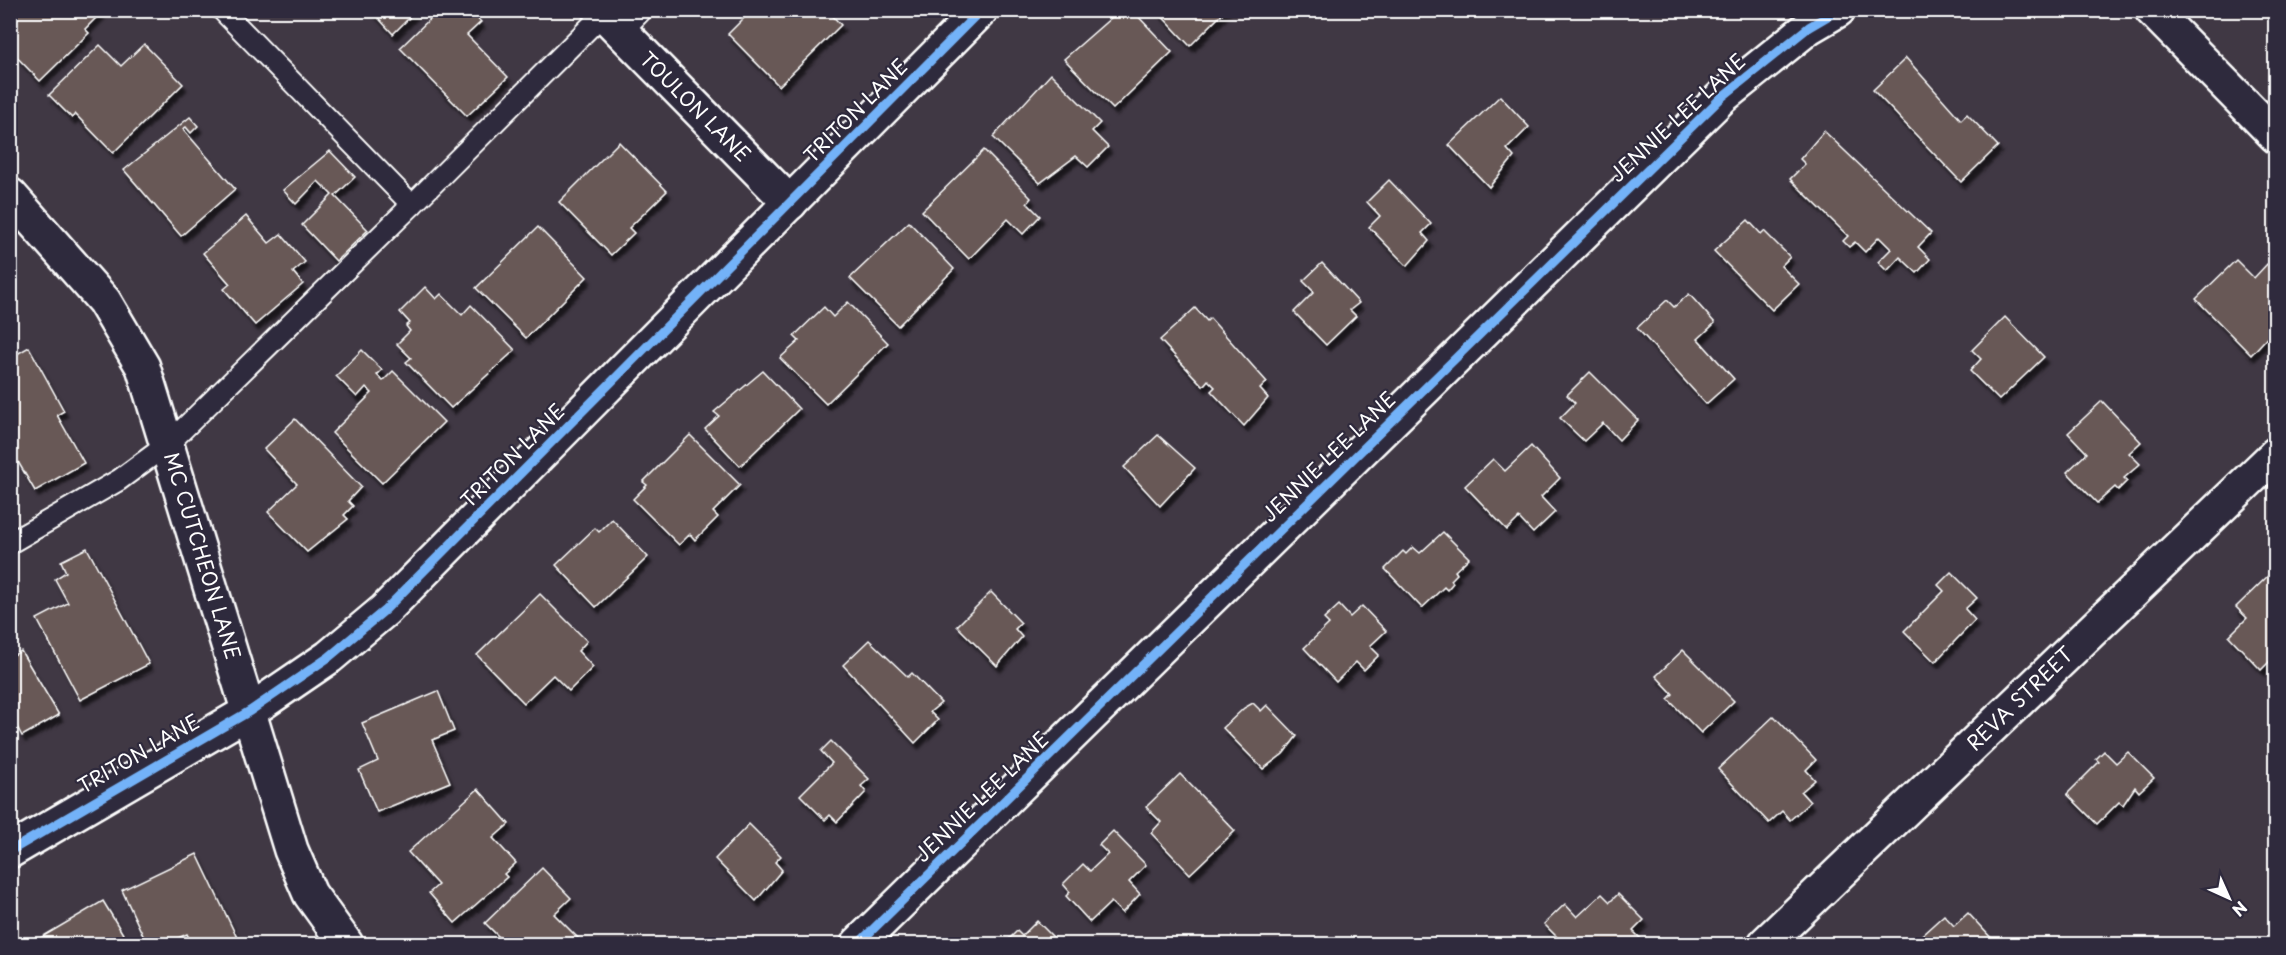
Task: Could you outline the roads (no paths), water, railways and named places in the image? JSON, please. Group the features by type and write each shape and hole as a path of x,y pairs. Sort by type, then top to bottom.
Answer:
{"street":[{"name":"TRITON LANE","path":"10,850 250,711 329,657 385,610 981,10"},
{"name":"JENNIE LEE LANE","path":"858,945 1722,97 1809,27 1838,10"},
{"path":"2152,10 2276,136"},
{"name":"TOULON LANE","path":"616,17 790,203"},
{"name":"MC CUTCHEON LANE","path":"12,200 104,301 143,367 291,850 310,894 346,945"},
{"name":"REVA STREET","path":"1765,945 2276,454"}],"lane":[{"path":"222,10 412,205"},
{"path":"10,543 119,480 168,444 412,205 616,17"}]}
